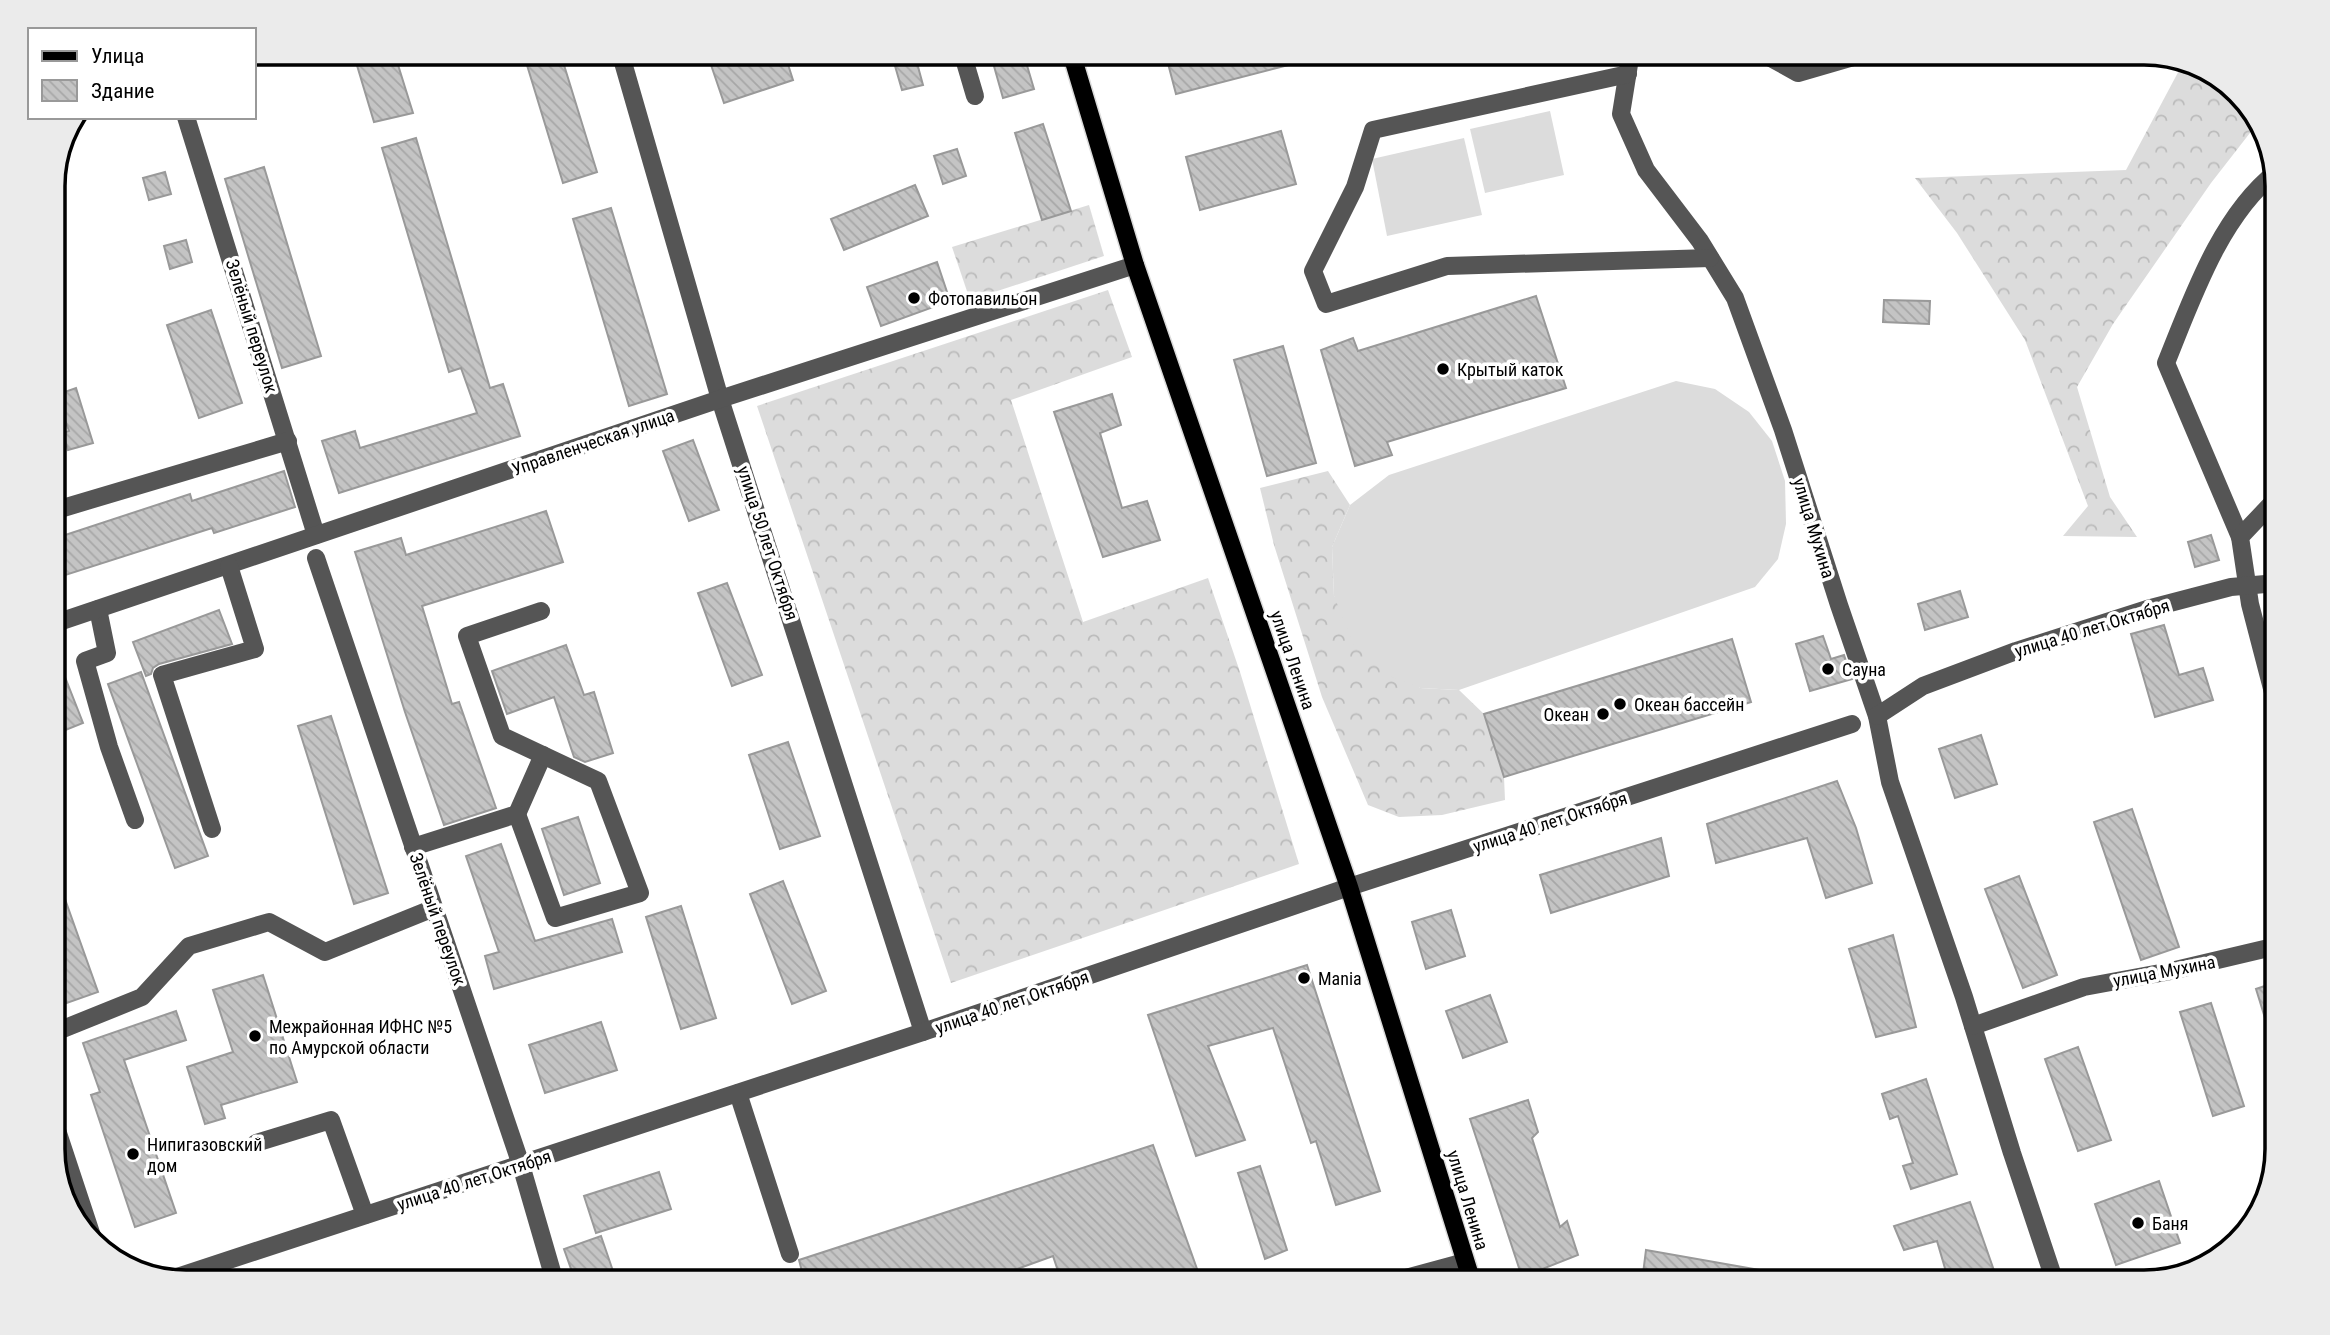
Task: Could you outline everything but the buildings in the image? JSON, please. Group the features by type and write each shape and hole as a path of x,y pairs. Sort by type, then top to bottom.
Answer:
{"main road":[{"name":"улица Ленина","path":"1075,65 1135,265 1349,887 1468,1270"}],"street":[{"name":"улица 50 лет Октября","path":"624,65 720,399 923,1032"},
{"path":"966,65 975,96"},
{"name":"улица Мухина","path":"1629,65 1622,114 1646,170 1700,241 1735,298 1783,430 1877,716 1890,782 1973,1026 2051,1270"},
{"path":"1784,65 1798,73 1826,65"},
{"path":"1628,74 1373,130 1355,187 1313,271 1326,304 1447,266 1710,258"},
{"name":"Зелёный переулок","path":"187,119 316,535"},
{"path":"2265,180 2236,214 2199,284 2166,363 2240,537 2247,586 2265,659"},
{"name":"Управленческая улица","path":"65,620 720,399 1135,265"},
{"path":"65,508 288,440"},
{"path":"2240,537 2265,511"},
{"name":"Зелёный переулок","path":"316,558 520,1165 551,1270"},
{"path":"212,829 162,675 254,649 229,566"},
{"name":"улица 40 лет Октября","path":"1877,716 1923,686 2016,651 2147,609 2231,587 2265,584"},
{"path":"97,609 107,653 85,661 109,747 135,820"},
{"path":"541,611 467,636 502,736 543,755 598,781 640,893 555,918 517,814 543,755"},
{"name":"улица 40 лет Октября","path":"198,1270 923,1032 1349,887 1852,724"},
{"path":"413,847 517,814"},
{"path":"65,1028 142,997 189,946 269,922 325,951 434,908"},
{"name":"улица Мухина","path":"1973,1026 2084,987 2172,971 2265,949"},
{"path":"738,1093 790,1254"},
{"path":"257,1143 331,1120 365,1215"},
{"path":"65,1154 86,1217"},
{"path":"1437,1270 1465,1262"}],"green space":[{"path":"2179,70 2205,81 2230,100 2252,131 2211,183 2113,324 2077,387 2110,497 2137,537 2063,536 2088,506 2025,340 1957,233 1915,178 2126,170"},
{"path":"1550,111 1564,175 1485,193 1470,129"},
{"path":"1464,138 1482,215 1387,236 1372,159"},
{"path":"1089,205 1104,256 970,300 952,247"},
{"path":"1108,290 1132,357 1011,400 1083,622 1208,578 1299,864 951,983 757,406"},
{"path":"1676,381 1715,389 1749,412 1772,441 1785,481 1786,524 1778,559 1755,587 1459,690 1420,688 1387,675 1354,645 1334,596 1332,547 1350,505 1389,475"},
{"path":"1328,471 1350,505 1332,547 1334,596 1420,688 1459,690 1484,714 1504,777 1505,800 1442,815 1399,817 1368,805 1322,697 1274,545 1260,488"}],"place":[{"name":"Фотопавильон","path":"914,298"},
{"name":"Крытый каток","path":"1443,369"},
{"name":"Сауна","path":"1828,669"},
{"name":"Океан бассейн","path":"1620,704"},
{"name":"Океан","path":"1603,714"},
{"name":"Mania","path":"1304,978"},
{"name":"Межрайонная ИФНС №5 по Амурской области","path":"255,1036"},
{"name":"Нипигазовский дом","path":"133,1154"},
{"name":"Баня","path":"2138,1223"}]}
